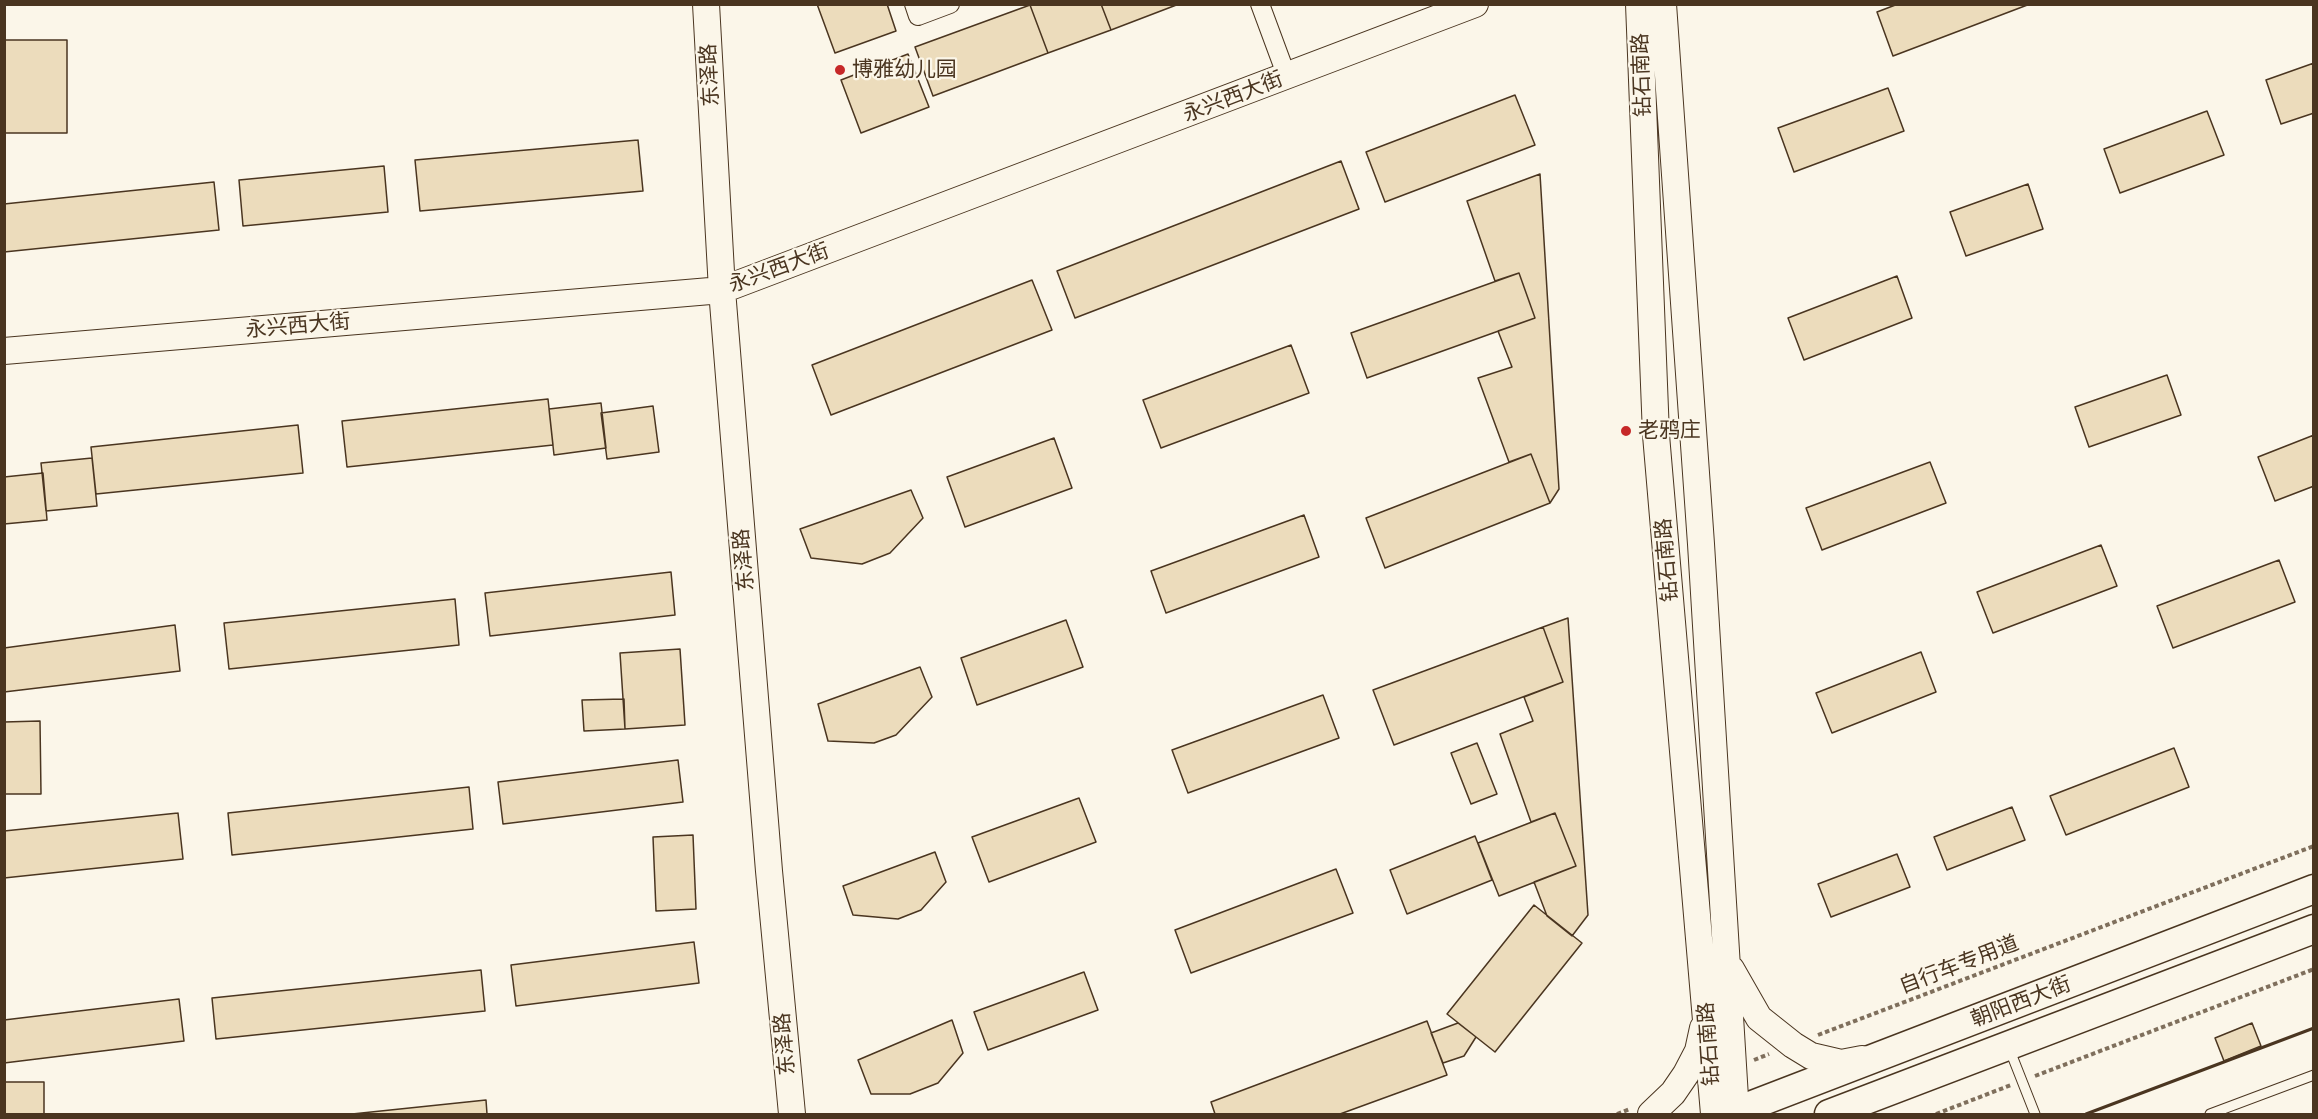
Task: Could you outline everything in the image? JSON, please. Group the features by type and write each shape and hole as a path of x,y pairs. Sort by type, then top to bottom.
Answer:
{"main road":[{"name":"东泽路","path":"706,4 722,290 769,871 792,1114"},
{"name":"永兴西大街","path":"4,351 722,290 1475,4"},
{"name":"钻石南路","path":"1639,4 1656,435 1707,1014 1729,1114"},
{"name":"钻石南路","path":"1663,4 1727,960 1733,1068 1729,1114"},
{"name":"朝阳西大街","path":"1729,1114 2313,889"},
{"name":"朝阳西大街","path":"1829,1114 2313,929"},
{"path":"1727,960 1759,1018 1811,1056 1841,1063 1883,1055"},
{"path":"1643,1111 1673,1093 1686,1074 1698,1051 1707,1014"},
{"path":"1857,1114 1898,1088"}],"street":[{"path":"914,4 918,16 950,4"},
{"path":"1260,4 1287,77"}],"lane":[{"path":"2008,1046 2035,1114"},
{"path":"2210,1114 2313,1075"}],"path":[{"name":"自行车专用道","path":"1733,1068 2313,846"},
{"path":"1936,1114 2313,969"},
{"path":"1617,1114 1643,1111"}],"building":[{"path":"817,4 887,4 896,31 835,53"},
{"path":"1101,4 1179,4 1111,30"},
{"path":"1101,4 1111,30 1048,53 1030,5"},
{"path":"1898,4 2030,4 1893,56 1877,12"},
{"path":"1030,5 1048,53 933,96 915,47"},
{"path":"4,40 67,40 67,133 4,133"},
{"path":"908,54 929,107 861,133 841,80"},
{"path":"2314,63 2314,113 2281,124 2266,80"},
{"path":"1888,88 1904,131 1794,172 1778,128"},
{"path":"1515,95 1535,145 1385,202 1366,152"},
{"path":"2207,111 2224,155 2120,193 2104,149"},
{"path":"638,140 643,191 420,211 415,160"},
{"path":"1341,161 1359,209 1075,318 1057,271"},
{"path":"384,166 388,212 243,226 239,180"},
{"path":"1540,174 1559,489 1550,503 1531,454 1509,462 1478,378 1512,367 1498,331 1535,318 1519,273 1495,281 1467,201"},
{"path":"214,182 219,230 4,252 4,204"},
{"path":"2028,184 2043,229 1966,256 1950,212"},
{"path":"1519,273 1535,318 1367,378 1351,333"},
{"path":"1897,276 1912,318 1804,360 1788,318"},
{"path":"1032,280 1052,330 831,415 812,365"},
{"path":"1291,345 1309,393 1161,448 1143,400"},
{"path":"2167,375 2181,415 2089,447 2075,407"},
{"path":"548,399 553,445 347,467 342,421"},
{"path":"601,403 606,448 554,455 549,409"},
{"path":"653,406 659,452 607,459 601,413"},
{"path":"298,425 303,473 96,494 91,447"},
{"path":"2314,435 2314,486 2275,501 2258,457"},
{"path":"1054,438 1072,488 965,527 947,477"},
{"path":"1531,454 1550,503 1385,568 1366,518"},
{"path":"92,458 97,506 46,511 41,463"},
{"path":"1930,462 1946,503 1822,550 1806,508"},
{"path":"43,473 47,520 4,524 4,477"},
{"path":"911,490 923,518 890,553 862,564 811,558 800,529"},
{"path":"1304,515 1319,557 1166,613 1151,571"},
{"path":"2101,545 2117,586 1993,633 1977,592"},
{"path":"2279,560 2295,602 2173,648 2157,606"},
{"path":"671,572 675,615 490,636 485,593"},
{"path":"455,599 459,645 229,669 224,623"},
{"path":"1568,618 1588,915 1572,936 1547,916 1534,882 1576,866 1555,813 1531,822 1500,734 1533,721 1524,697 1563,682 1543,627"},
{"path":"1066,620 1083,667 977,705 961,658"},
{"path":"175,625 180,671 4,692 4,648"},
{"path":"1543,627 1563,682 1394,745 1373,690"},
{"path":"680,649 685,725 625,729 620,653"},
{"path":"1921,652 1936,692 1832,733 1816,693"},
{"path":"920,667 932,697 896,735 874,743 828,741 818,704"},
{"path":"1323,695 1339,738 1188,793 1172,750"},
{"path":"624,699 625,729 584,731 582,700"},
{"path":"40,721 41,794 4,794 4,722"},
{"path":"1477,743 1497,794 1471,804 1451,753"},
{"path":"2174,748 2189,787 2066,835 2050,796"},
{"path":"678,760 683,802 503,824 498,782"},
{"path":"469,787 473,829 232,855 228,813"},
{"path":"1079,798 1096,842 989,882 972,837"},
{"path":"2012,807 2025,840 1947,870 1934,837"},
{"path":"178,813 183,859 4,878 4,831"},
{"path":"1555,813 1576,866 1499,896 1478,843"},
{"path":"693,835 696,909 656,911 653,837"},
{"path":"1475,836 1492,880 1407,914 1390,870"},
{"path":"935,852 946,882 921,910 898,919 853,915 843,886"},
{"path":"1897,854 1910,887 1831,917 1818,884"},
{"path":"1336,869 1353,913 1191,973 1175,930"},
{"path":"1534,905 1582,943 1495,1052 1447,1014"},
{"path":"694,942 699,983 516,1006 511,965"},
{"path":"481,970 485,1011 216,1039 212,998"},
{"path":"1084,972 1098,1010 988,1050 974,1012"},
{"path":"179,999 184,1041 4,1063 4,1020"},
{"path":"952,1020 963,1053 938,1083 910,1094 871,1094 858,1060"},
{"path":"1427,1021 1447,1075 1340,1114 1215,1114 1211,1102"},
{"path":"1458,1023 1476,1037 1464,1056 1443,1063 1431,1033"},
{"path":"2252,1023 2261,1046 2224,1061 2215,1038"},
{"path":"5,1082 44,1082 44,1114 5,1114"},
{"path":"486,1100 487,1114 352,1114"}],"wall":[{"path":"2086,1114 2314,1028"}],"place":[{"name":"博雅幼儿园","path":"840,70"},
{"name":"老鸦庄","path":"1626,431"}]}
